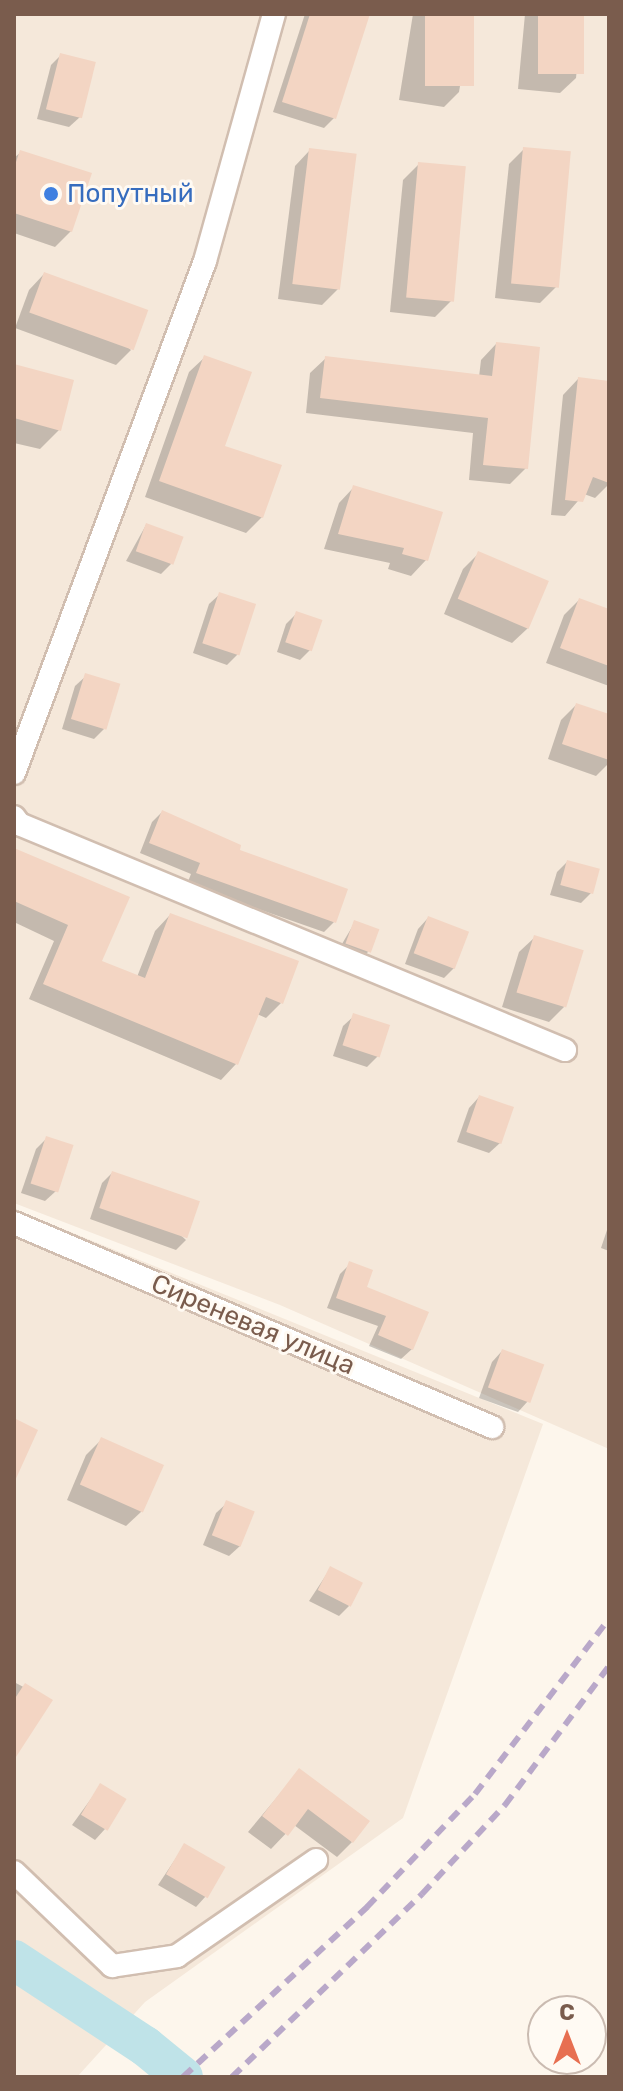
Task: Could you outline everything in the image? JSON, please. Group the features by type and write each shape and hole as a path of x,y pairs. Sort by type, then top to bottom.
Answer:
{"street":[{"path":"14,773 205,261 274,14"},
{"path":"14,817 19,824 565,1050"},
{"name":"Сиреневая улица","path":"14,1223 492,1427"},
{"path":"14,1872 112,1966 177,1956 316,1860"}],"shaded area":[{"path":"14,14 609,14 609,1449 280,1305 14,1203"},
{"path":"14,1209 543,1424 403,1818 145,2002 77,2077 14,2077"}],"building":[{"path":"310,14 370,14 336,119 282,102"},
{"path":"425,14 474,14 474,86 425,86"},
{"path":"538,14 584,14 584,74 538,74"},
{"path":"60,53 96,62 82,118 46,109"},
{"path":"523,147 571,151 559,288 511,283"},
{"path":"309,148 357,154 340,290 292,284"},
{"path":"20,150 92,173 72,232 14,213 14,168"},
{"path":"418,162 466,166 454,302 406,297"},
{"path":"44,272 148,310 134,350 29,312"},
{"path":"496,342 540,347 528,469 483,465 488,418 320,398 325,356 492,376"},
{"path":"204,355 252,372 225,446 282,465 263,518 159,481"},
{"path":"14,364 74,380 61,431 14,418"},
{"path":"578,377 609,381 609,483 593,477 583,502 565,500"},
{"path":"353,485 443,512 428,561 402,554 404,548 338,534"},
{"path":"146,523 184,537 173,565 136,551"},
{"path":"478,551 549,581 529,629 458,599"},
{"path":"219,592 256,604 239,655 202,643"},
{"path":"579,598 609,609 609,666 560,648"},
{"path":"296,611 322,620 312,651 285,642"},
{"path":"85,673 120,684 106,730 71,719"},
{"path":"576,703 609,714 609,760 562,744"},
{"path":"162,810 241,845 240,850 348,889 336,923 196,873 200,863 149,843"},
{"path":"14,848 130,897 102,961 145,978 170,913 299,961 283,1004 266,997 238,1065 43,984 68,925 14,901"},
{"path":"567,860 600,869 593,894 560,885"},
{"path":"428,916 469,932 455,969 414,953"},
{"path":"354,920 379,929 371,953 345,943"},
{"path":"534,935 584,950 566,1008 516,992"},
{"path":"353,1013 390,1025 380,1057 342,1045"},
{"path":"479,1095 514,1107 501,1144 466,1132"},
{"path":"46,1136 74,1145 58,1193 31,1184"},
{"path":"112,1171 200,1201 187,1238 99,1208"},
{"path":"349,1261 373,1270 367,1287 429,1312 413,1350 378,1335 386,1316 336,1298"},
{"path":"502,1349 544,1364 530,1403 488,1388"},
{"path":"14,1418 38,1430 14,1483"},
{"path":"101,1437 164,1465 143,1513 80,1485"},
{"path":"226,1500 255,1512 241,1547 212,1535"},
{"path":"330,1566 363,1583 351,1607 318,1590"},
{"path":"25,1683 53,1700 14,1760 14,1700"},
{"path":"299,1768 370,1821 353,1843 308,1809 288,1836 262,1816"},
{"path":"100,1783 127,1799 108,1831 81,1815"},
{"path":"184,1843 226,1867 208,1898 166,1874"}],"waterway":[{"path":"14,1960 145,2046 183,2077"}],"railway":[{"path":"183,2077 367,1907 475,1794 609,1619"},
{"path":"232,2077 422,1894 505,1805 609,1666"}],"place":[{"name":"Попутный","path":"51,194"}]}
